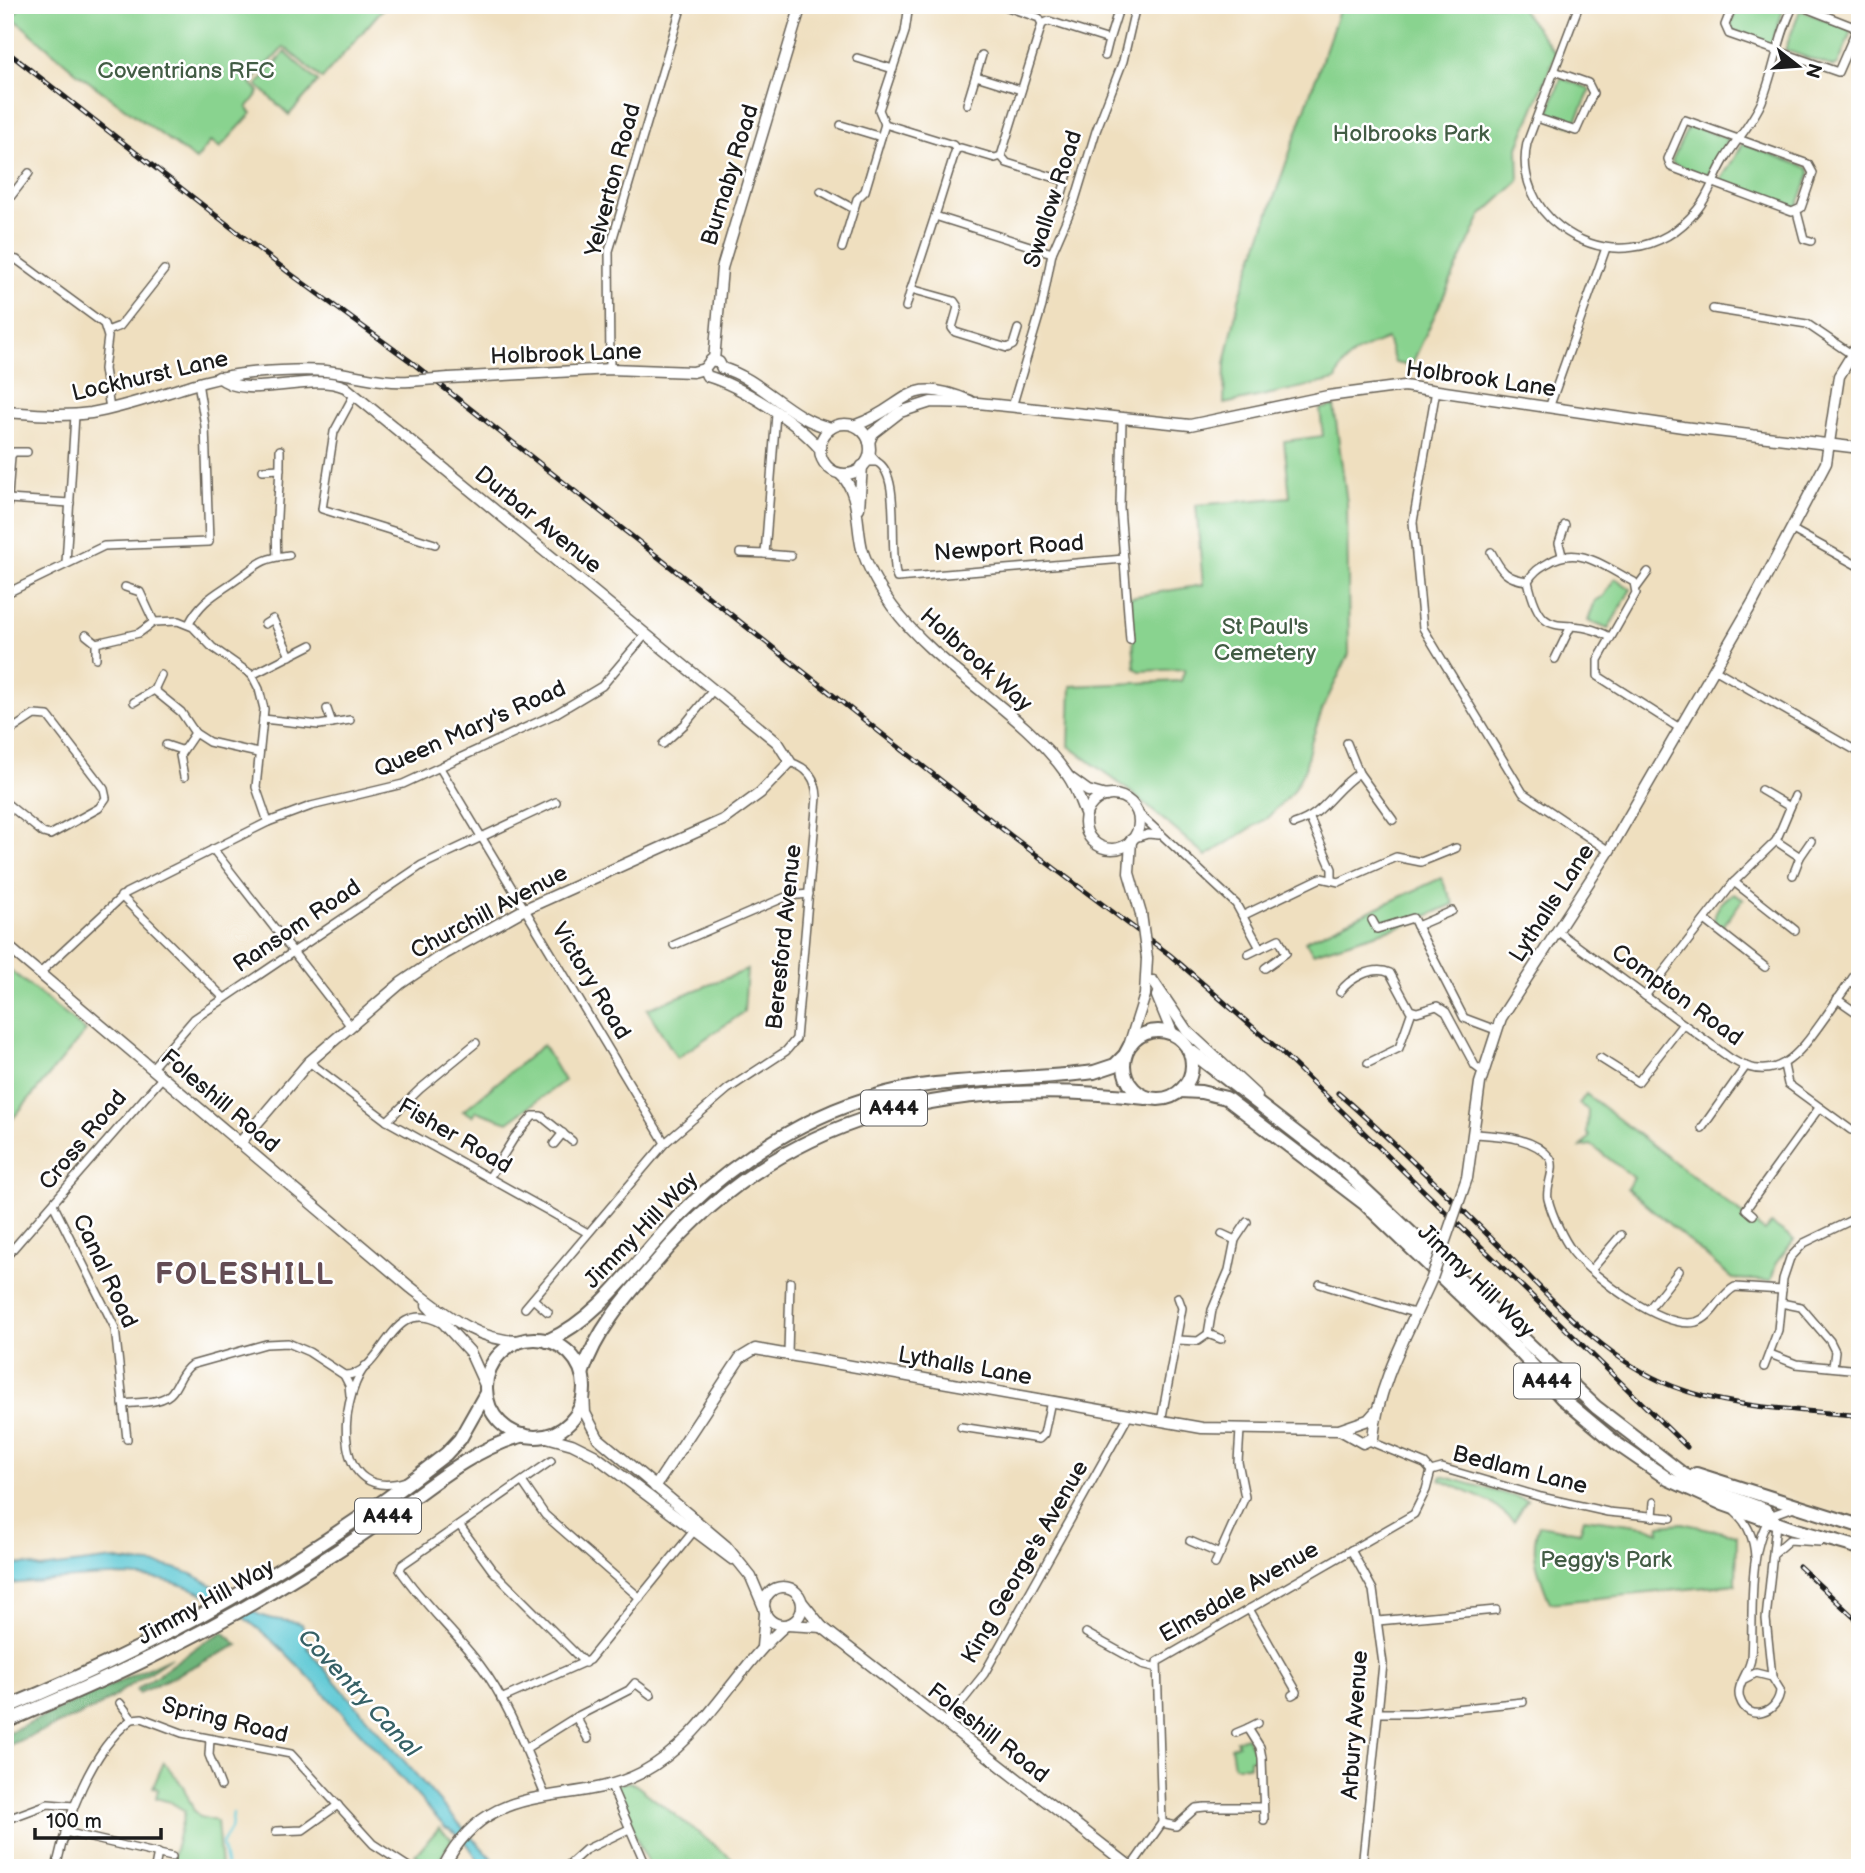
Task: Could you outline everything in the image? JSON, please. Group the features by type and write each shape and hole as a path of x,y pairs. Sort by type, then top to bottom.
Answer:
{"highway":[{"path":"1157,1031 1173,1035 1188,1049 1191,1073 1180,1091 1169,1098 1146,1098 1129,1085 1124,1071 1127,1052 1145,1033 1157,1031"},
{"name":"Jimmy Hill Way","path":"1188,1049 1290,1126 1409,1227 1596,1407 1658,1455 1701,1484 1856,1547"},
{"name":"Jimmy Hill Way","path":"547,1341 584,1320 662,1232 708,1188 754,1153 795,1129 845,1107 902,1090 932,1084 1094,1072 1115,1065 1127,1052"},
{"name":"Jimmy Hill Way","path":"582,1374 596,1338 612,1314 678,1236 739,1183 818,1135 886,1110 964,1096 1059,1090 1146,1098"},
{"name":"Jimmy Hill Way","path":"1180,1091 1201,1092 1226,1098 1365,1204 1503,1335 1562,1398 1617,1444 1668,1479 1726,1505 1774,1514"},
{"path":"520,1341 547,1341 569,1353 582,1374 584,1392 578,1410 568,1424 543,1436 524,1434 499,1420 489,1406 485,1389 497,1357 520,1341"},
{"name":"Jimmy Hill Way","path":"5,1707 130,1652 206,1613 323,1545 419,1475 460,1439 485,1389"},
{"name":"Jimmy Hill Way","path":"5,1722 112,1676 222,1620 342,1548 496,1442 524,1434"},
{"name":"A444","path":"1774,1514 1797,1507 1860,1525"}],"street":[{"name":"Yelverton Road","path":"610,369 610,251 682,5"},
{"name":"Burnaby Road","path":"718,368 722,268 801,5"},
{"path":"842,248 854,209 865,191 885,124 879,110 905,32 909,5"},
{"path":"1000,156 1042,23 1039,18 1002,5"},
{"path":"1105,56 1120,5"},
{"name":"Swallow Road","path":"1012,407 1042,306 1052,253 1075,200 1096,131 1123,61 1136,5"},
{"path":"1579,5 1524,157 1533,196 1551,221 1564,231 1606,248 1637,248 1664,238 1699,208 1711,183 1761,104 1776,51 1796,5 1854,27 1842,68 1833,72 1776,51 1728,34 1725,25 1733,5"},
{"path":"1042,23 1049,21 1109,40"},
{"path":"967,104 982,55"},
{"path":"857,58 893,69"},
{"path":"1537,118 1576,131 1593,93 1588,83 1554,71"},
{"path":"976,76 1021,90"},
{"path":"1797,212 1711,183 1668,164 1682,123 1689,120 1812,168 1797,212 1804,239 1811,241"},
{"path":"885,124 953,145 956,149"},
{"path":"842,125 881,137"},
{"path":"956,149 995,158 1000,156"},
{"path":"906,307 956,149"},
{"path":"1000,156 1007,163 1065,181"},
{"path":"1060,200 1072,160"},
{"path":"5,204 29,173"},
{"path":"821,191 854,209"},
{"path":"935,216 1052,253"},
{"path":"1549,408 1606,248"},
{"path":"5,251 9,261 104,324 107,331 104,369 110,409"},
{"path":"107,331 120,326 164,270"},
{"path":"911,289 954,301 958,307 952,328 955,332 1007,348 1013,345 1018,329"},
{"path":"1713,309 1807,324 1851,354"},
{"name":"Lythalls Lane","path":"1372,1436 1377,1410 1432,1278 1467,1178 1483,1072 1496,1030 1516,993 1609,851 1682,730 1824,468 1831,445 1839,376 1860,342"},
{"name":"Holbrook Lane","path":"429,380 610,369 693,372 704,369 707,376 718,368"},
{"path":"718,368 820,449"},
{"path":"718,368 738,374 814,423 831,428"},
{"name":"Lockhurst Lane","path":"5,412 75,415 110,409 219,377 253,373 325,371 388,382 429,380"},
{"name":"Durbar Avenue","path":"219,377 232,387 335,383 354,395 778,743 790,762"},
{"path":"5,594 104,546 206,544 210,541 205,426 198,382"},
{"name":"Holbrook Lane","path":"866,456 873,433 900,412 932,402 974,402 1122,420 1195,425 1377,388 1436,390 1549,408 1860,448"},
{"name":"Holbrook Lane","path":"856,425 906,395 925,389 954,394 974,402"},
{"path":"1436,390 1413,522 1419,607 1425,631 1523,793 1609,851"},
{"path":"354,395 333,436 323,509 435,544"},
{"path":"765,554 776,414"},
{"path":"66,563 75,415"},
{"path":"1122,420 1120,507 1130,640"},
{"path":"842,423 856,425 866,456 852,472 840,474 824,463 820,449 822,438 831,428 842,423"},
{"path":"277,556 274,521 280,450"},
{"path":"7,510 11,456 16,452 27,453"},
{"name":"Newport Road","path":"866,456 886,468 892,486 891,551 897,578 1124,559"},
{"name":"Holbrook Way","path":"858,522 866,456"},
{"path":"263,470 280,469"},
{"name":"Holbrook Way","path":"840,474 850,488 866,559 902,618 935,654 1034,738 1069,778 1088,791 1123,798 1135,810 1138,825 1132,839 1129,873"},
{"path":"8,499 71,503"},
{"path":"1562,555 1559,543 1564,524"},
{"path":"1791,529 1860,566"},
{"path":"1490,552 1500,570 1510,579 1528,581"},
{"path":"740,553 791,556"},
{"path":"189,624 209,596 233,582 255,563 289,555"},
{"path":"1610,637 1591,629 1545,622 1538,615 1528,581 1532,573 1562,555 1583,555 1634,582 1637,587"},
{"path":"1648,572 1637,587 1598,660 1598,676 1682,730"},
{"path":"125,587 142,595 154,622"},
{"path":"265,624 273,619 290,656"},
{"path":"96,643 139,633 154,622 171,620 189,624 212,647 252,675 263,700 256,787 268,822"},
{"path":"1555,659 1571,626"},
{"name":"Queen Mary's Road","path":"40,974 121,896 268,822 311,806 395,787 591,695 612,677 646,634"},
{"path":"86,635 96,643"},
{"path":"96,643 96,658"},
{"path":"252,675 311,645"},
{"path":"1716,670 1860,753"},
{"path":"134,702 155,690 161,675"},
{"path":"155,690 181,712 195,733 218,747 258,753"},
{"path":"663,744 685,724 713,690"},
{"path":"327,709 332,723"},
{"path":"5,734 34,715 48,716 104,789 106,798 99,808 50,835 43,833 5,802"},
{"path":"263,719 319,725 350,720"},
{"path":"184,777 181,750 195,733"},
{"path":"1347,743 1359,773 1393,820"},
{"path":"166,745 181,750"},
{"name":"Beresford Avenue","path":"526,1308 665,1143 727,1089 786,1051 796,1039 817,797 812,777 803,766 790,762"},
{"name":"Churchill Avenue","path":"240,1143 309,1062 401,983 441,956 525,909 723,820 760,793 790,762"},
{"name":"Victory Road","path":"440,768 665,1143"},
{"path":"1294,824 1310,819 1325,807 1344,782 1359,773"},
{"name":"Holbrook Way","path":"1069,778 1086,815 1088,835 1119,858 1129,873 1141,914 1147,960 1173,1035"},
{"path":"1761,790 1790,807"},
{"path":"1086,815 1093,802 1107,796"},
{"path":"1645,996 1734,882 1776,841 1795,796"},
{"name":"Ransom Road","path":"151,1069 194,1019 422,865 556,802"},
{"path":"1135,810 1160,835"},
{"path":"1310,819 1332,869 1332,880"},
{"path":"1103,848 1115,849 1148,834 1167,838 1224,891 1244,915 1260,948"},
{"path":"1776,841 1800,857"},
{"path":"1793,875 1800,857 1811,841"},
{"path":"1244,915 1321,878 1339,882 1391,858 1410,858 1421,862 1456,848"},
{"path":"213,849 350,1026"},
{"path":"1734,882 1795,930"},
{"path":"674,945 788,896 809,894"},
{"path":"121,896 224,998"},
{"path":"1417,926 1452,911"},
{"path":"1372,920 1377,929 1413,918 1464,1018 1496,1030"},
{"path":"1705,920 1765,967"},
{"name":"Compton Road","path":"1557,931 1683,1024 1746,1066 1769,1069 1784,1065"},
{"path":"1248,954 1279,939 1286,953 1265,968"},
{"name":"Foleshill Road","path":"5,944 410,1287 472,1331 492,1338 520,1341"},
{"name":"Holbrook Way","path":"1127,1052 1146,995 1147,960"},
{"path":"1851,1130 1788,1084 1784,1065 1803,1048 1860,967"},
{"path":"1340,992 1346,984 1365,974 1385,970 1393,976 1412,1011 1399,1048 1368,1063"},
{"path":"1153,981 1187,1031 1290,1126"},
{"path":"1837,999 1860,1015"},
{"path":"1412,1011 1432,1006 1442,1008 1475,1066 1483,1072"},
{"path":"1600,1058 1638,1083 1683,1024"},
{"path":"387,1121 475,1042"},
{"name":"Fisher Road","path":"309,1062 387,1121 588,1233"},
{"path":"1702,1128 1746,1066"},
{"name":"Cross Road","path":"5,1258 162,1078"},
{"path":"1745,1209 1819,1108"},
{"path":"489,1178 513,1139 533,1116 541,1116 572,1141"},
{"path":"554,1144 563,1133"},
{"path":"1475,1134 1522,1141 1550,1158 1552,1166 1547,1188 1549,1202 1572,1252 1611,1286 1648,1309 1674,1320 1690,1322 1706,1317 1735,1287 1782,1290"},
{"name":"Canal Road","path":"53,1204 115,1328 127,1439"},
{"path":"1738,1204 1753,1215"},
{"path":"1765,1367 1778,1329 1786,1266 1804,1243 1858,1220"},
{"path":"1177,1340 1198,1341 1208,1334 1212,1310 1229,1270 1236,1240 1247,1222"},
{"path":"1222,1234 1236,1240"},
{"path":"1592,1269 1621,1235"},
{"path":"1648,1309 1679,1271"},
{"path":"788,1353 790,1282"},
{"path":"1320,1284 1417,1314"},
{"name":"Foleshill Road","path":"410,1287 474,1358 485,1389"},
{"path":"1161,1422 1182,1308 1178,1297"},
{"path":"533,1299 548,1312"},
{"path":"1781,1303 1801,1307 1830,1342 1835,1352 1833,1367"},
{"path":"349,1395 365,1366 398,1326 409,1319 430,1318 445,1325"},
{"path":"1208,1334 1221,1339"},
{"path":"123,1404 163,1399 170,1395 191,1365 274,1342 301,1347 344,1376 349,1385 345,1443 354,1465 368,1478 380,1483 393,1484 419,1475"},
{"name":"Lythalls Lane","path":"655,1487 740,1357 755,1349 1161,1422 1240,1430 1339,1430 1359,1424 1377,1410"},
{"path":"1770,1354 1796,1364 1860,1370"},
{"path":"344,1376 351,1375 365,1366"},
{"path":"584,1392 585,1413 592,1431 726,1546 751,1577 772,1621 786,1625 822,1627"},
{"path":"961,1427 1039,1439 1044,1434 1051,1401"},
{"name":"King George's Avenue","path":"945,1723 984,1674 1129,1415"},
{"path":"1339,1430 1357,1441 1372,1436 1369,1425 1359,1424 1353,1432 1357,1441"},
{"path":"1215,1564 1245,1497 1238,1462 1240,1430"},
{"path":"543,1436 572,1444 594,1455 739,1564"},
{"name":"Bedlam Lane","path":"1372,1436 1383,1448 1425,1464 1431,1471 1442,1468 1541,1497 1608,1512 1671,1518"},
{"path":"545,1795 501,1699 480,1665 421,1600 400,1568 551,1461"},
{"name":"Elmsdale Avenue","path":"1162,1824 1154,1667 1158,1661 1414,1514 1426,1490 1431,1471"},
{"path":"523,1483 545,1515 640,1598"},
{"path":"1653,1517 1654,1502"},
{"path":"1726,1505 1743,1519 1752,1538 1755,1568 1751,1661 1739,1692 1741,1703 1748,1710 1760,1713 1771,1709 1779,1699 1779,1688 1772,1677 1766,1619 1773,1555 1774,1514"},
{"path":"1755,1568 1774,1514"},
{"path":"460,1526 492,1570 585,1663"},
{"path":"501,1699 585,1663 693,1532"},
{"path":"1773,1555 1781,1544 1794,1539 1856,1547"},
{"path":"1190,1541 1220,1554"},
{"name":"Arbury Avenue","path":"1351,1550 1373,1590 1383,1664 1362,1868"},
{"path":"443,1868 467,1834 492,1815 516,1802 610,1783 640,1773 678,1747 761,1651 786,1625 797,1619 802,1602 794,1590 776,1588 751,1577"},
{"path":"761,1651 765,1599 776,1588"},
{"name":"Foleshill Road","path":"802,1602 822,1627 1132,1868"},
{"path":"1249,1609 1297,1692"},
{"path":"1378,1621 1496,1610"},
{"path":"1086,1633 1142,1664 1154,1667"},
{"path":"1744,1679 1760,1672 1772,1677"},
{"path":"525,1749 576,1717 629,1690 635,1683 651,1695"},
{"path":"1378,1713 1415,1713 1524,1702"},
{"name":"Spring Road","path":"120,1703 132,1719 142,1718 182,1733 291,1754 377,1849 410,1868"},
{"path":"576,1717 588,1739"},
{"path":"56,1868 74,1806 98,1761 132,1719"},
{"path":"1237,1733 1258,1723"},
{"path":"1248,1728 1260,1747 1264,1820"},
{"path":"210,1739 209,1755 220,1786"},
{"path":"610,1783 647,1868"},
{"path":"5,1820 48,1804 74,1806"},
{"path":"276,1831 303,1830 338,1805"},
{"path":"1132,1868 1162,1824 1176,1826 1191,1812 1205,1807 1263,1807"},
{"path":"565,1868 585,1850 629,1829"},
{"path":"65,1832 172,1857"},
{"path":"155,1868 158,1853"}],"green space":[{"name":"Coventrians RFC","path":"22,5 386,5 322,79 284,47 251,83 259,92 247,108 252,113 220,148 211,141 196,160 77,73 12,17"},
{"name":"Holbrooks Park","path":"1341,5 1518,5 1556,54 1518,147 1519,181 1481,216 1411,366 1395,363 1387,339 1362,349 1349,358 1336,380 1224,404 1225,364 1239,299"},
{"path":"1738,5 1785,5 1771,45 1732,30 1730,27"},
{"path":"1800,10 1849,29 1851,32 1838,65 1834,67 1785,50"},
{"path":"285,52 318,82 289,115 257,85"},
{"path":"1561,78 1590,91 1573,127 1547,117"},
{"path":"1689,125 1729,139 1707,176 1673,164 1672,160"},
{"path":"1743,144 1808,168 1810,173 1797,207 1720,181"},
{"name":"St Paul's Cemetery","path":"1334,406 1347,503 1349,654 1323,708 1305,769 1292,793 1267,818 1206,856 1132,793 1069,746 1071,686 1181,681 1185,669 1140,671 1135,668 1130,597 1203,585 1196,505 1290,497 1284,441 1323,436 1320,409"},
{"path":"1615,578 1631,589 1608,629 1588,621 1595,601 1604,596"},
{"path":"1441,878 1454,904 1411,923 1313,953 1305,941"},
{"path":"1734,894 1743,899 1721,928 1715,924 1717,910 1722,902"},
{"path":"5,966 86,1031 5,1128"},
{"path":"747,970 744,1012 677,1058 647,1009"},
{"path":"543,1045 564,1081 508,1122 476,1111 473,1116 463,1111"},
{"path":"1586,1094 1759,1227 1765,1231 1771,1224 1794,1240 1776,1263 1771,1281 1733,1279 1627,1188 1634,1178 1591,1145 1581,1147 1590,1136 1587,1134 1588,1110 1579,1104"},
{"path":"1442,1476 1527,1500 1514,1521 1492,1503 1440,1480"},
{"name":"Peggy's Park","path":"1584,1518 1645,1526 1659,1532 1660,1525 1682,1523 1737,1535 1736,1584 1550,1603 1535,1555 1539,1525 1580,1532"},
{"path":"223,1632 238,1645 139,1693 136,1690 201,1644"},
{"path":"172,1657 98,1707 5,1747 5,1734"},
{"path":"1246,1737 1255,1752 1255,1759 1249,1759 1249,1766 1234,1766 1231,1747 1238,1744 1236,1740"},
{"path":"164,1762 183,1786 194,1811 200,1817 217,1821 221,1868 160,1868 172,1861 185,1811 156,1798 158,1789 153,1787"},
{"path":"630,1782 744,1868 650,1868 612,1785"},
{"path":"439,1828 452,1839 435,1866 415,1855"}],"water":[{"path":"114,1559 166,1566 187,1572 260,1615 302,1624 308,1648 314,1657 451,1815 501,1868 483,1868 463,1839 445,1827 308,1676 269,1638 225,1605 175,1583 134,1576 5,1584 5,1566 25,1564 40,1568"}],"waterway":[{"path":"227,1868 222,1843 231,1829 233,1813"}],"railway":[{"path":"5,50 288,272 410,361 1010,835 1170,955 1279,1050 1687,1447"},
{"path":"1338,1093 1440,1188 1579,1325 1623,1360 1672,1386 1694,1394 1741,1404 1860,1416"},
{"path":"1799,1566 1860,1623"}],"district":[{"name":"FOLESHILL","path":"245,1275"}],"water label":[{"name":"Coventry Canal","path":"359,1693"}]}
